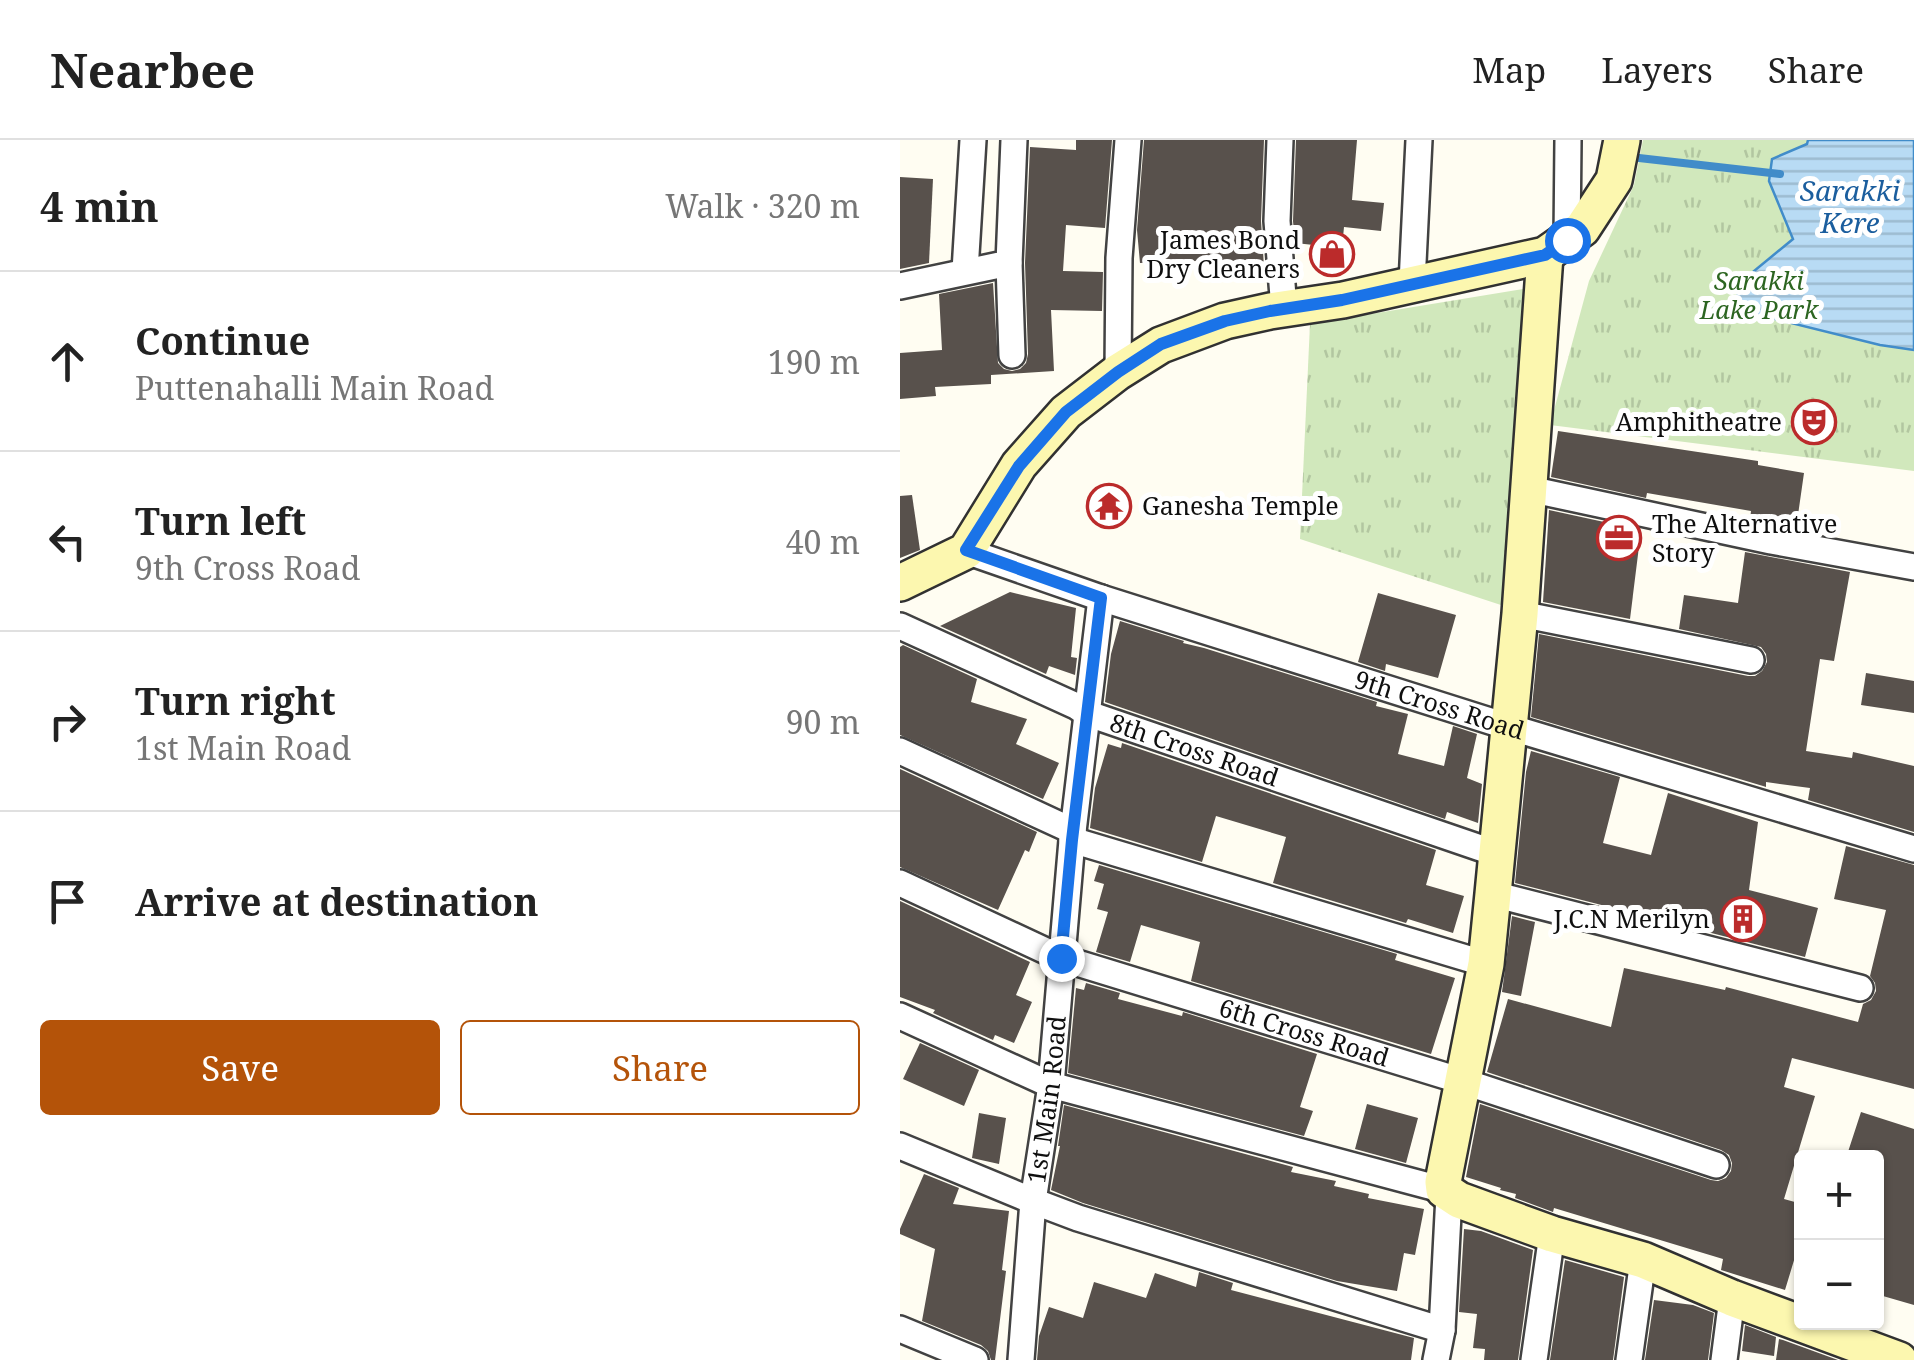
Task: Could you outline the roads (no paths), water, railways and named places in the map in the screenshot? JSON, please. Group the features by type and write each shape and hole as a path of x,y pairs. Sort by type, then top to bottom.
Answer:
{"street":[{"path":"965,271 972,140"},
{"path":"1012,355 1009,262 1014,140"},
{"path":"1118,372 1128,140"},
{"path":"1280,140 1277,221 1284,309"},
{"path":"1412,283 1420,140"},
{"path":"1436,1360 1442,1330 1447,1193 1443,1182 1486,964 1520,614 1528,489 1568,140"},
{"path":"900,582 966,550 1019,466 1066,412 1161,344 1225,321 1342,300 1556,247 1582,229 1614,180 1622,140"},
{"path":"900,286 1009,262"},
{"path":"1528,489 1771,541 1914,566"},
{"name":"9th Cross Road","path":"966,550 1101,598 1509,727 1914,849"},
{"name":"1st Main Road","path":"1021,1360 1033,1202 1051,1085 1072,836 1101,598"},
{"path":"1520,614 1750,660"},
{"name":"8th Cross Road","path":"900,626 1086,713 1498,854"},
{"path":"900,751 1072,836 1486,964"},
{"name":"6th Cross Road","path":"900,883 1061,958 1462,1080 1716,1165"},
{"path":"1494,894 1860,988"},
{"path":"900,1016 1051,1085 1447,1193 1552,1234 1643,1260 1732,1298 1824,1346 1899,1360"},
{"path":"900,1146 1078,1218 1442,1330"},
{"path":"1534,1360 1552,1234"},
{"path":"1629,1360 1643,1260"},
{"path":"1724,1360 1732,1298"},
{"path":"900,1330 975,1360"}],"water":[{"name":"Sarakki Kere","path":"1808,140 1914,140 1914,350 1739,310 1737,285 1793,239 1769,181 1772,159 1807,144"}],"waterway":[{"path":"1639,158 1780,174"}],"place":[{"name":"James Bond Dry Cleaners","path":"1332,254"},
{"name":"Amphitheatre","path":"1814,422"},
{"name":"Ganesha Temple","path":"1109,506"},
{"name":"The Alternative Story","path":"1619,538"},
{"name":"J.C.N Merilyn","path":"1743,919"}],"park label":[{"name":"Sarakki Lake Park","path":"1759,296"}]}
